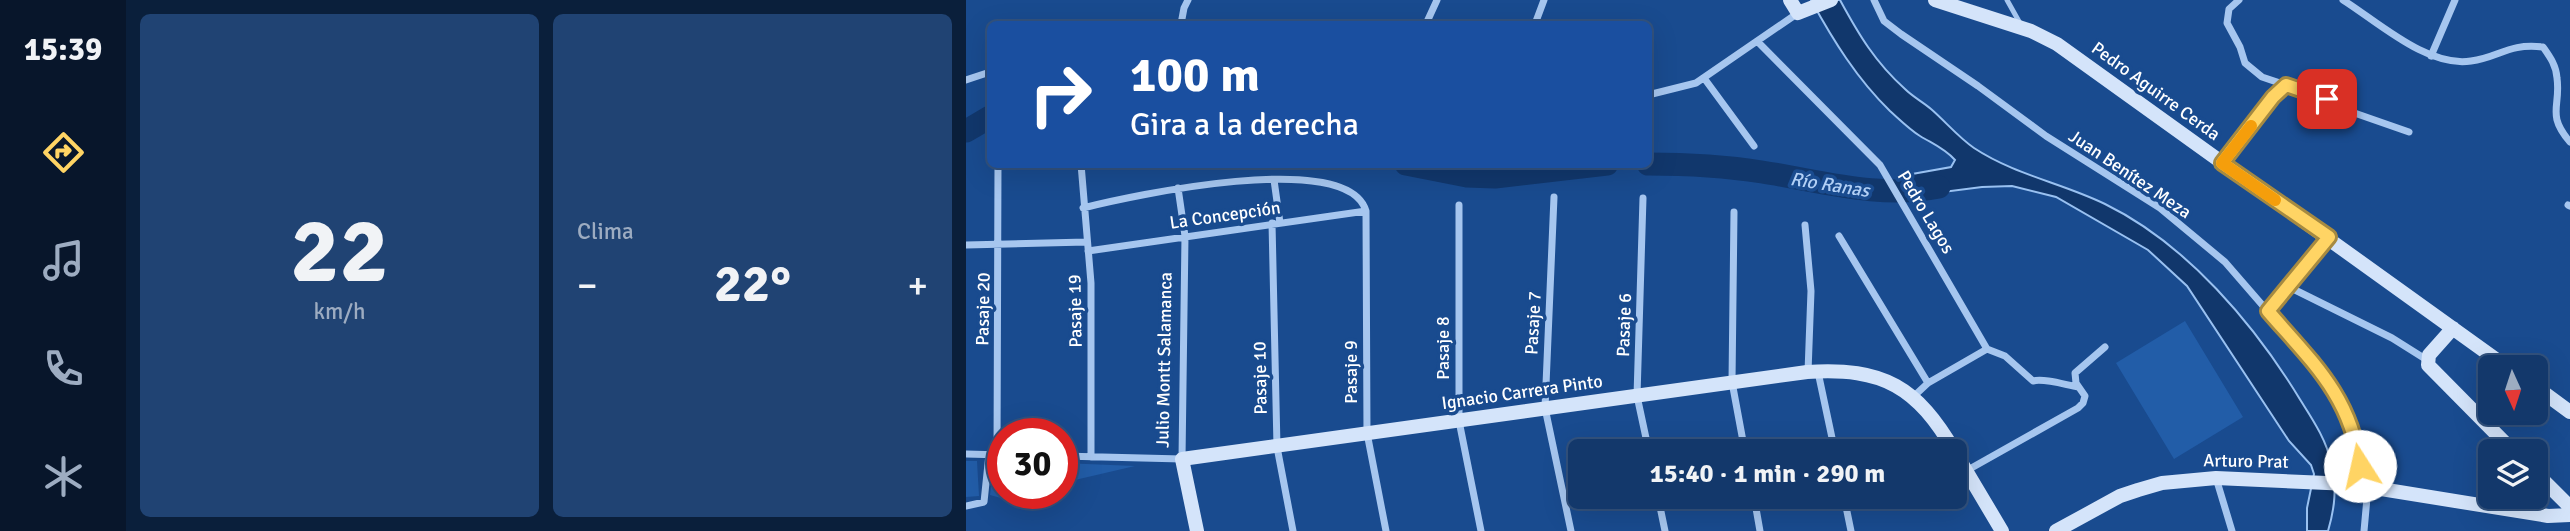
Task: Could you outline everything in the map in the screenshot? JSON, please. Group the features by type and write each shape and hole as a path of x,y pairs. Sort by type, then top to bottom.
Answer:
{"street":[{"path":"1182,21 1188,0"},
{"path":"1427,21 1437,0"},
{"path":"1536,21 1544,0"},
{"path":"1790,0 1802,11"},
{"path":"1652,94 1686,86 1704,78 1802,11 1831,0"},
{"name":"Juan Benítez Meza","path":"1874,0 1884,21 1901,34 2046,136 2160,208 2225,262 2323,374 2348,414 2358,445 2364,531"},
{"name":"Pedro Aguirre Cerda","path":"1935,0 1972,6 2057,44 2490,355"},
{"path":"2239,0 2229,9 2227,23 2241,47 2245,63 2267,79 2409,132"},
{"path":"2343,0 2400,39 2431,56 2451,63 2482,60 2508,48 2527,45 2543,47 2553,61 2558,79 2554,113 2561,132 2570,142"},
{"path":"2431,56 2455,0"},
{"name":"Pedro Lagos","path":"1758,42 1833,120 1873,156 1905,205 1987,349"},
{"path":"966,80 987,73"},
{"path":"1704,78 1754,146"},
{"path":"2222,163 2273,97 2286,85"},
{"name":"Pasaje 20","path":"997,418 1000,244 998,168"},
{"name":"Pasaje 19","path":"1081,168 1091,283 1091,457"},
{"path":"1083,208 1178,188 1294,178 1328,183 1354,195 1363,202 1366,211"},
{"name":"Pasaje 10","path":"1274,180 1277,447 1293,531"},
{"name":"Julio Montt Salamanca","path":"1178,188 1185,236 1182,459 1197,531"},
{"name":"Pasaje 7","path":"1554,197 1545,408 1571,531"},
{"name":"Pasaje 6","path":"1643,198 1637,396 1646,439"},
{"name":"Pasaje 8","path":"1459,205 1459,421 1481,531"},
{"name":"La Concepción","path":"1088,251 1366,211"},
{"name":"Pasaje 9","path":"1366,211 1367,433 1386,531"},
{"path":"1734,212 1732,382 1743,439"},
{"path":"1805,225 1811,291 1813,372 1831,439"},
{"path":"1839,236 1928,383"},
{"path":"2268,311 2329,237"},
{"path":"966,245 1086,242"},
{"path":"2289,287 2392,338 2427,360 2431,370 2501,439"},
{"path":"2427,360 2453,328"},
{"path":"1967,470 2078,408 2085,396 2078,387 2075,373 2105,347"},
{"path":"1913,397 1928,383 1987,349 2005,356 2033,381 2040,379 2053,384 2078,387"},
{"name":"Ignacio Carrera Pinto","path":"1078,457 1182,459 1813,372 1859,373 1888,382 1913,397 1931,414 1947,439"},
{"path":"2548,396 2570,412"},
{"path":"966,454 987,454"},
{"name":"Ignacio Carrera Pinto","path":"1967,473 2002,531"},
{"path":"2216,478 2232,531"},
{"name":"Arturo Prat","path":"2056,531 2120,496 2138,490 2162,483 2216,478 2359,485 2549,516 2570,515"},
{"path":"2548,485 2570,506"},
{"name":"Pasaje 20","path":"966,506 984,502 987,490"},
{"path":"1660,509 1665,531"},
{"path":"1756,509 1760,531"},
{"path":"1846,509 1851,531"}],"lane":[{"path":"2007,0 2024,29"}],"shaded area":[{"path":"1811,0 1840,0 1885,69 1974,148 2022,172 2105,204 2135,221 2164,241 2217,289 2283,372 2323,439 2331,463 2335,489 2328,531 2307,531 2307,508 2314,474 2311,465 2289,441 2187,286 2148,250 2056,197 2012,186 1912,196 1901,176 1951,167 1955,160 1943,149 1912,130 1878,99 1846,58"},
{"path":"2185,321 2243,417 2174,459 2116,363"},
{"path":"966,461 977,461 979,496 966,497"},
{"path":"1078,464 1135,466 1078,479"}],"waterway":[{"name":"Río Ranas","path":"966,131 987,119"},
{"name":"Río Ranas","path":"1652,164 1734,168 1873,190 1939,187"},
{"name":"Río Ranas","path":"1426,168 1467,176 1495,177 1573,168"}],"slow traffic":[{"path":"2251,126 2222,163 2275,200"}],"route":[{"path":"2327,99 2286,85 2273,97 2222,163 2329,237 2268,311 2312,361 2338,397 2354,430 2360,466"}]}
